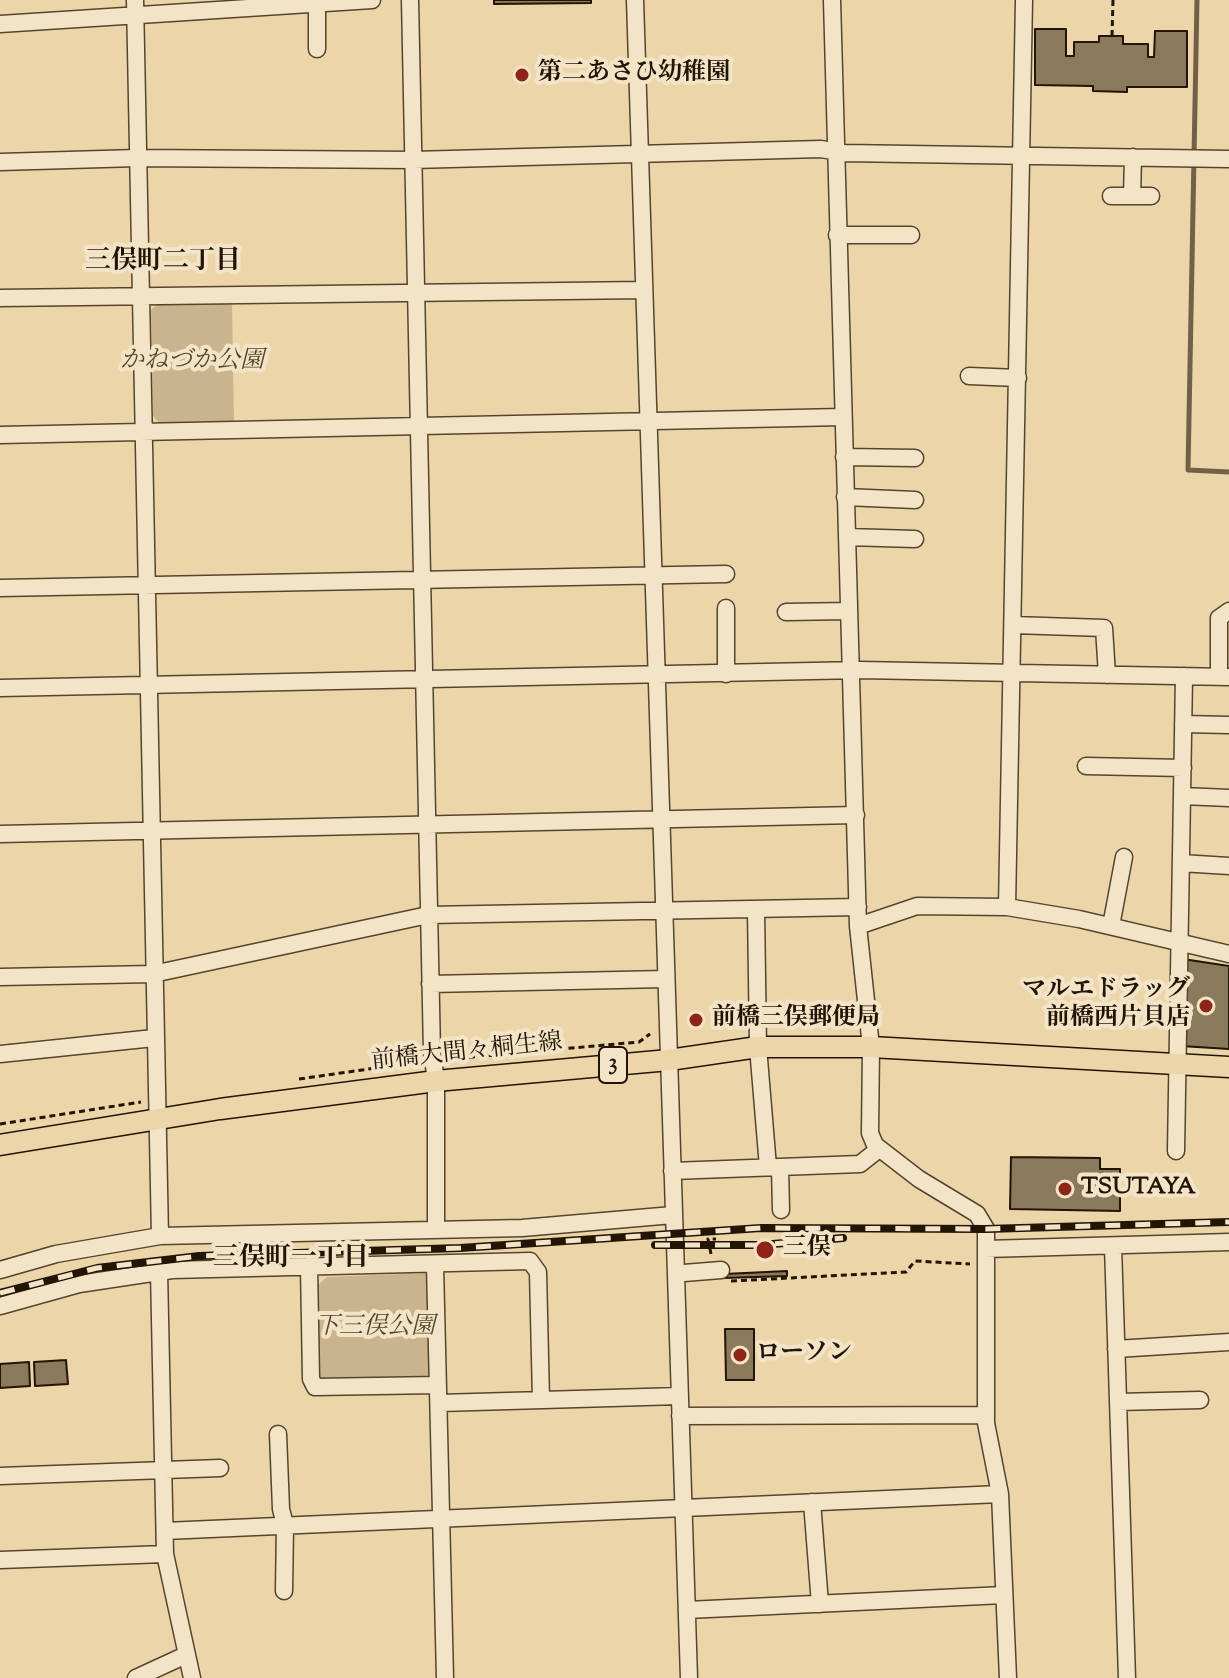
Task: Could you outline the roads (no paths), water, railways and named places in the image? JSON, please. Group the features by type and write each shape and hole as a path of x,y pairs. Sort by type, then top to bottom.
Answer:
{"main road":[{"name":"前橋大間々桐生線","path":"0,1145 436,1081 669,1060 758,1047 871,1047 1229,1067"}],"street":[{"path":"0,24 135,8 372,0"},
{"path":"410,0 428,915 432,1060 436,1081 436,1230"},
{"path":"635,0 689,1678"},
{"path":"832,0 858,926 871,1047 870,1133 879,1149 919,1179 977,1214 986,1229 985,1415 990,1458 1000,1494 1008,1678"},
{"path":"1007,907 1024,0"},
{"path":"317,3 317,49"},
{"path":"135,8 160,1236"},
{"path":"0,162 137,158 413,160 835,150 1229,159"},
{"path":"1132,196 1133,157"},
{"path":"1111,196 1151,196"},
{"path":"837,235 911,235"},
{"path":"0,298 644,290"},
{"path":"969,376 1018,378"},
{"path":"0,435 842,417"},
{"path":"844,457 915,458"},
{"path":"845,497 915,500"},
{"path":"847,537 915,539"},
{"path":"0,588 726,574"},
{"path":"726,608 726,674"},
{"path":"786,612 849,611"},
{"path":"0,688 852,671 1224,677 1219,618 1229,611"},
{"path":"1013,625 1104,628 1107,675"},
{"path":"1176,1151 1184,676"},
{"path":"1183,724 1229,725"},
{"path":"1086,766 1183,768"},
{"path":"1183,796 1229,798"},
{"path":"0,834 856,815"},
{"path":"1111,926 1124,857"},
{"path":"1181,863 1229,866"},
{"path":"858,926 917,906 1007,907 1111,926 1229,954"},
{"path":"0,977 153,974 428,915 858,907"},
{"path":"756,909 758,1047 781,1210"},
{"path":"430,984 665,979"},
{"path":"0,1054 154,1038"},
{"path":"672,1171 860,1164 879,1149"},
{"path":"0,1270 56,1254 160,1236 522,1228 673,1215"},
{"path":"986,1257 1113,1246 1229,1242"},
{"path":"1113,1246 1127,1678"},
{"path":"0,1306 79,1284 159,1271 534,1263 538,1272 541,1400"},
{"path":"309,1266 311,1379 315,1387 438,1385"},
{"path":"435,1266 444,1518 445,1678"},
{"path":"159,1271 165,1554 192,1678"},
{"path":"684,1273 720,1276"},
{"path":"1116,1349 1229,1342"},
{"path":"440,1403 679,1396"},
{"path":"1118,1402 1200,1400"},
{"path":"680,1416 985,1415"},
{"path":"278,1434 281,1509 285,1525 284,1591"},
{"path":"0,1476 220,1468"},
{"path":"165,1531 1000,1494"},
{"path":"812,1502 820,1604"},
{"path":"0,1560 165,1554"},
{"path":"687,1610 1004,1595"},
{"path":"136,1678 186,1655"}],"waterway":[{"path":"1197,0 1188,470 1229,472"}],"railway":[{"path":"0,1293 97,1268 199,1256 460,1248 761,1228 986,1229 1229,1222"},
{"path":"655,1245 761,1245 843,1238"}],"place":[{"name":"第二あさひ幼稚園","path":"522,75"},
{"name":"マルエドラッグ 前橋西片貝店","path":"1206,1006"},
{"name":"前橋三俣郵便局","path":"696,1020"},
{"name":"TSUTAYA","path":"1065,1189"},
{"name":"三俣","path":"765,1250"},
{"name":"ローソン","path":"740,1355"}],"district":[{"name":"三俣町二丁目","path":"163,264"},
{"name":"三俣町一丁目","path":"291,1261"}],"park label":[{"name":"かねづか公園","path":"192,363"},
{"name":"下三俣公園","path":"375,1329"}]}
